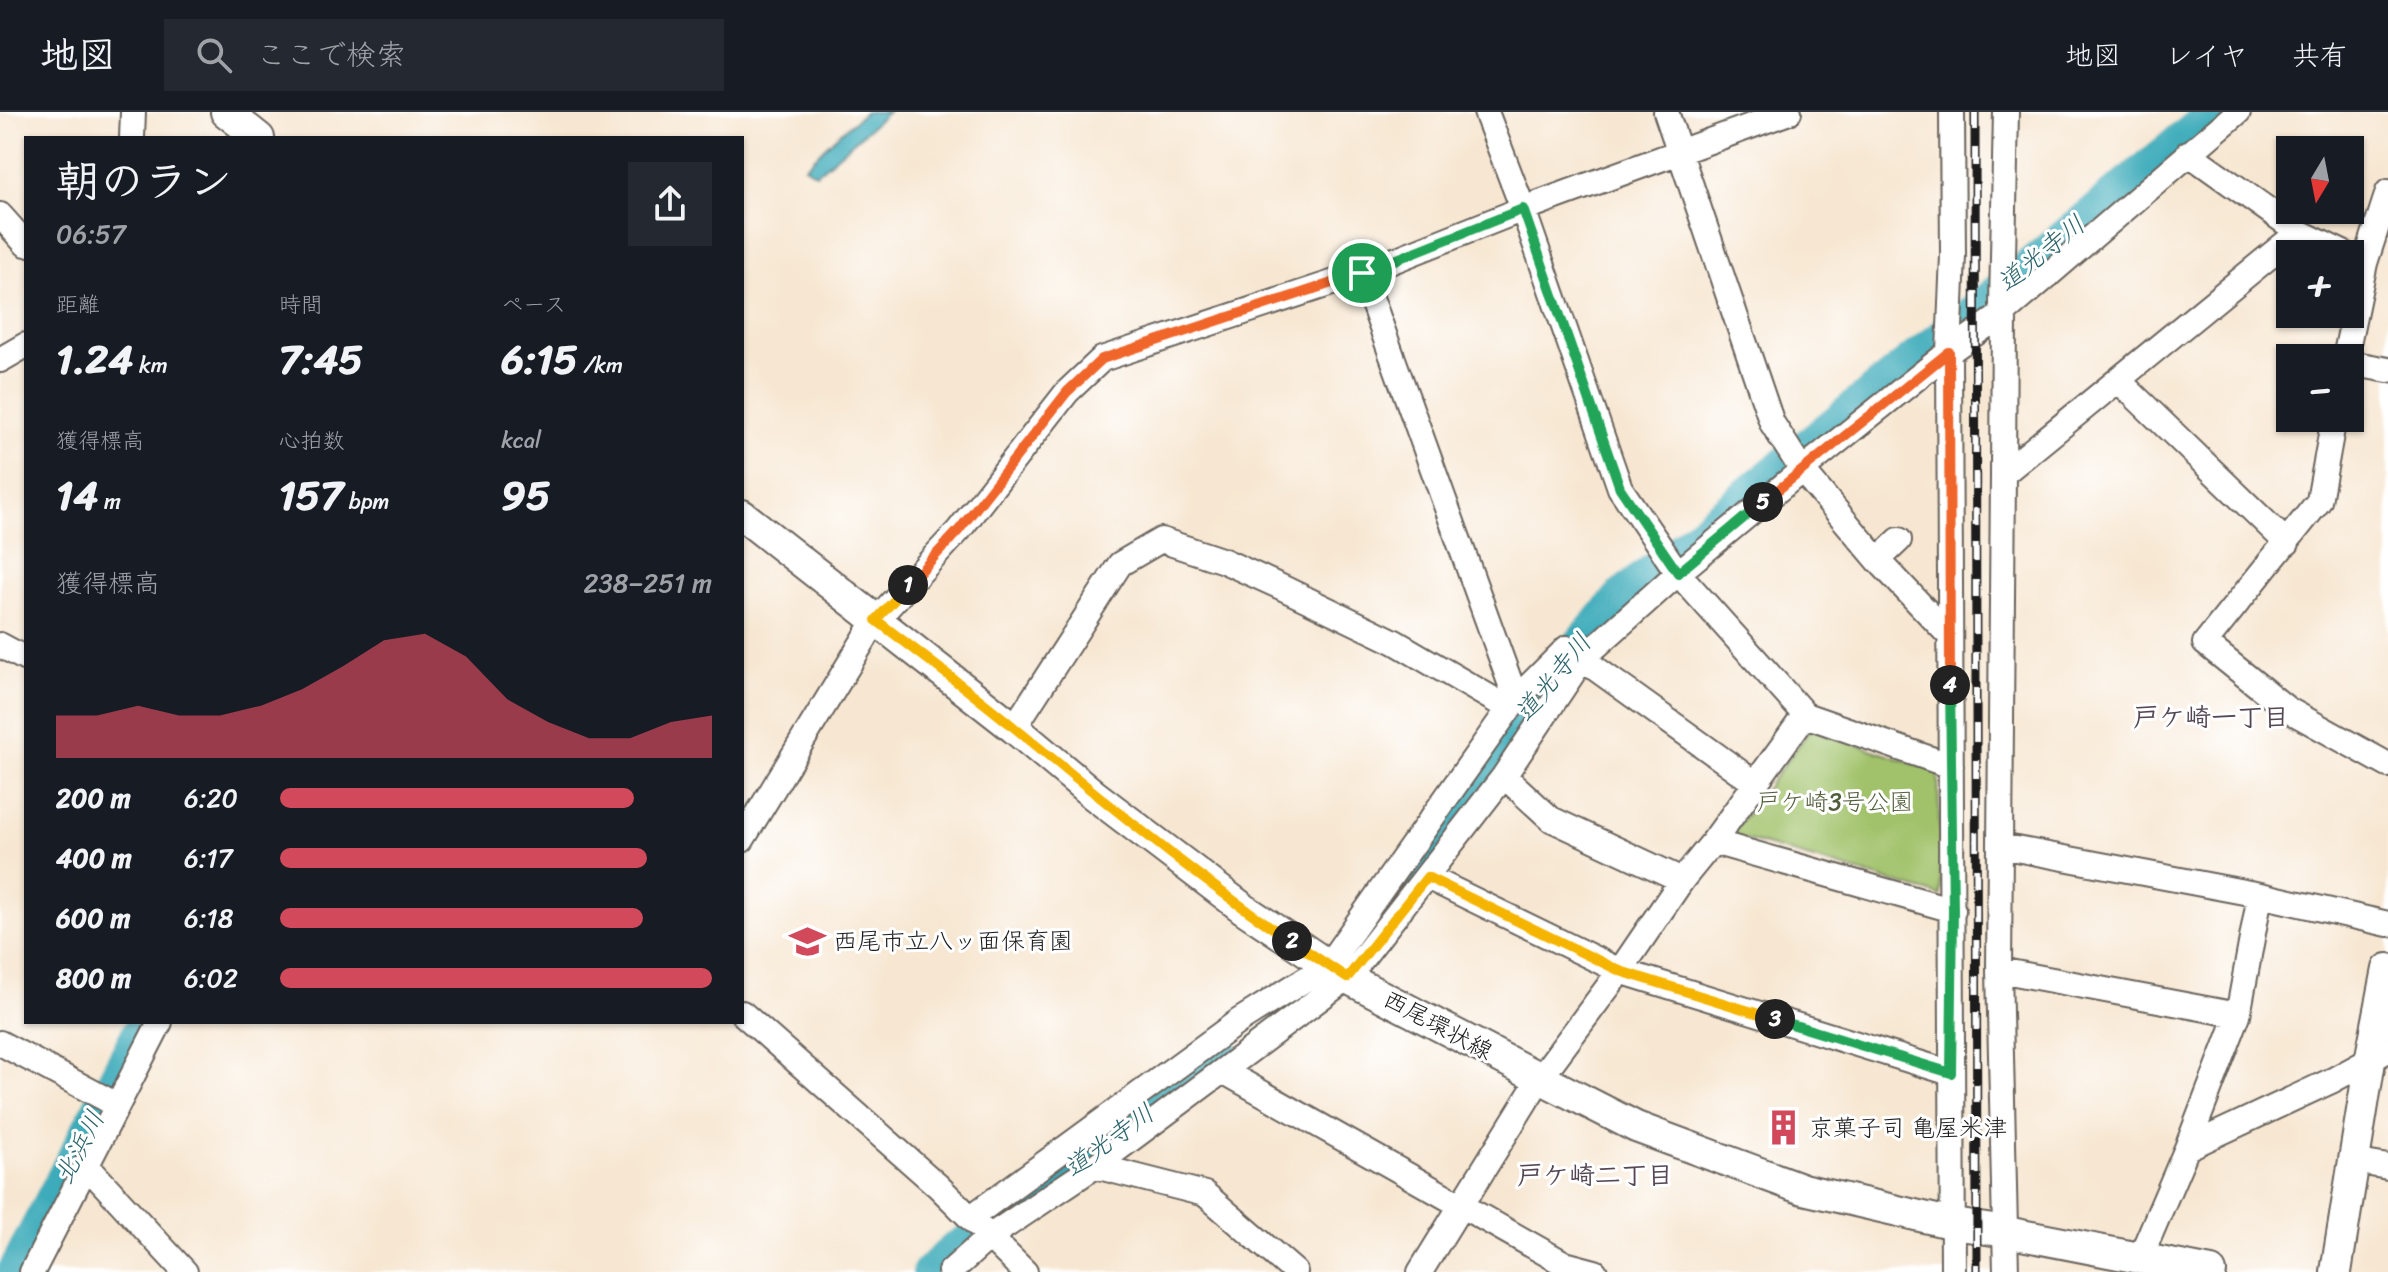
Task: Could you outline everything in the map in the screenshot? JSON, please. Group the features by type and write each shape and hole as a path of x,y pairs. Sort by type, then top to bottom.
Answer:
{"main road":[{"path":"226,112 256,136"},
{"name":"西尾環状線","path":"744,517 1014,728 1094,795 1244,909 1338,971 1540,1078 1636,1127 1803,1189 1954,1224 2211,1272"},
{"path":"2336,1272 2353,1161 2379,1056 2388,969"}],"street":[{"path":"132,136 133,112"},
{"path":"1486,112 1620,488 1653,537 1678,572 1805,715 1951,766"},
{"path":"1666,112 1772,423 1802,469 1878,560 1950,636"},
{"path":"744,837 876,620 959,530 1067,392 1102,359 1362,273 1523,209 1789,112"},
{"path":"1952,112 1953,255 1949,351 1953,1272"},
{"path":"950,1272 979,1227 1239,1021 1338,971 1516,699 1577,655 1802,469 2003,309 2238,112"},
{"path":"2006,1272 1999,970 2007,113"},
{"path":"2188,153 2299,232 2316,240"},
{"path":"2363,240 2388,192"},
{"path":"0,215 24,242"},
{"path":"2003,474 2299,232"},
{"path":"1362,273 1516,699"},
{"path":"0,360 24,346"},
{"path":"2364,366 2388,370"},
{"path":"2118,380 2287,543"},
{"path":"2331,432 2319,501 2205,643 2287,709 2388,765"},
{"path":"1014,728 1120,564 1161,540 1224,561 1296,594 1395,642 1496,701 1516,699"},
{"path":"1878,560 1899,540"},
{"path":"0,645 24,658"},
{"path":"979,1227 1095,1166 1223,1071 1338,971 1427,877 1504,776 1577,655"},
{"path":"1577,655 1755,783"},
{"path":"1420,1272 1540,1078 1805,715"},
{"path":"1504,776 1551,819 1682,880"},
{"path":"1713,842 1953,910"},
{"path":"2000,846 2260,895 2388,924"},
{"path":"1427,877 1620,971 1951,1073"},
{"path":"2140,1258 2187,1148 2238,1015 2260,895"},
{"path":"1999,970 2238,1015"},
{"path":"744,1015 938,1186 1025,1272"},
{"path":"32,1272 86,1165 111,1102 159,1024"},
{"path":"0,1043 111,1102"},
{"path":"2187,1148 2379,1056"},
{"path":"1223,1071 1563,1268 1595,1272"},
{"path":"2353,1161 2388,1167"},
{"path":"86,1165 185,1272"},
{"path":"1095,1166 1205,1194 1295,1272"}],"green space":[{"name":"戸ケ崎3号公園","path":"1811,729 1938,772 1941,896 1731,835"}],"water":[{"path":"865,112 888,112 816,174 805,167 833,139"},
{"name":"北浜川","path":"56,1179 66,1189 25,1272 7,1272"}],"waterway":[{"name":"道光寺川","path":"1390,895 1478,782 1527,705 1621,596 2214,112"},
{"name":"北浜川","path":"14,1272 143,1024"},
{"name":"道光寺川","path":"929,1272 957,1247 998,1221 1224,1055"}],"railway":[{"path":"1975,112 1977,1272"}],"place":[{"name":"西尾市立八ッ面保育園","path":"807,941"},
{"name":"京菓子司 亀屋米津","path":"1783,1128"}],"district":[{"name":"戸ケ崎一丁目","path":"2211,717"},
{"name":"戸ケ崎二丁目","path":"1595,1175"}],"route":[{"path":"1523,209 1620,488 1678,573 1949,352 1953,910 1951,1073 1620,971 1427,877 1347,978 1244,909 1094,795 876,620 959,530 1067,392 1102,359 1362,273 1523,209"}]}
